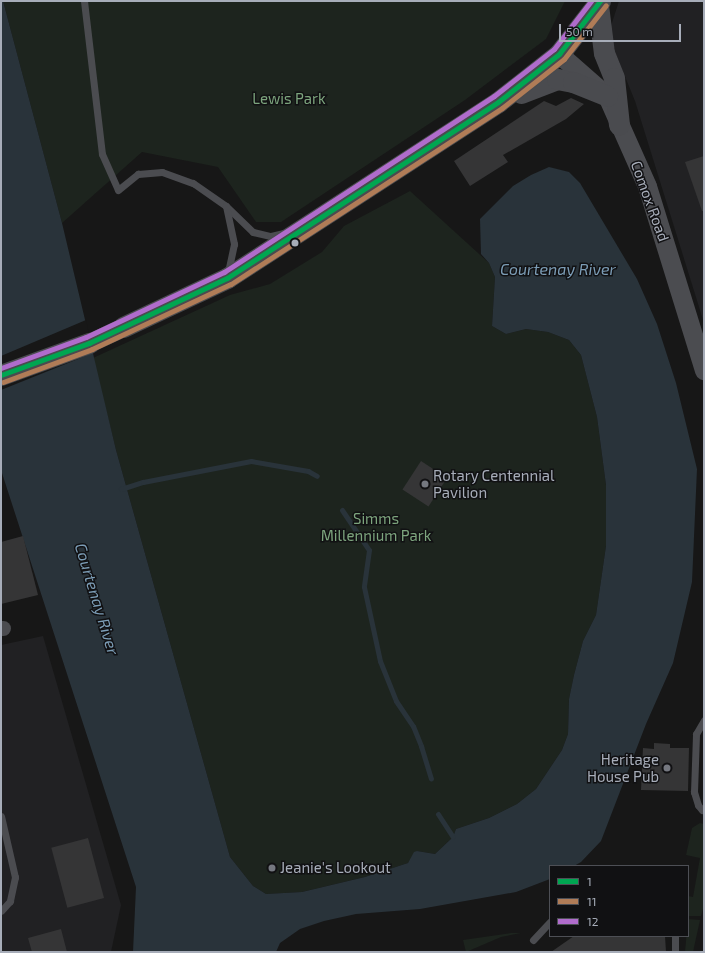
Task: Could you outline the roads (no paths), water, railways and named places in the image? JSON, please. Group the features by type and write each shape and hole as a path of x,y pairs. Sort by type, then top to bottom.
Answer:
{"main road":[{"path":"123,327 227,278 498,102 559,54 599,3"},
{"path":"599,3 604,54 614,78 620,125"},
{"path":"498,102 557,79 573,82 607,96"},
{"path":"1,375 89,343"}],"street":[{"name":"Comox Road","path":"559,54 607,96 647,186 703,363"},
{"path":"89,343 123,327"}],"lane":[{"path":"84,1 102,154 118,190 138,174 162,172 193,183 226,206 253,232 271,236 303,229"},
{"path":"226,206 234,244 227,278"},
{"path":"702,810 698,805 694,792 696,734 704,720"},
{"path":"1,816 15,877 10,901 1,911"},
{"path":"533,940 549,923"},
{"path":"675,937 675,952"}],"water":[{"name":"Courtenay River","path":"1,1 3,1 62,223 116,450 230,857 253,886 266,894 302,892 365,877 408,863 414,852 417,851 435,854 453,837 456,829 489,818 517,804 536,789 562,750 568,734 569,699 574,675 583,641 596,615 606,546 606,485 597,417 581,355 569,340 548,332 526,329 506,334 492,326 495,277 489,263 481,254 480,219 513,186 531,175 549,167 569,172 580,183 637,279 657,324 676,383 697,469 692,582 673,663 646,724 601,841 581,862 576,865 549,865 549,879 516,892 420,909 356,914 324,921 300,929 280,943 276,952 133,952 136,887 1,470"}],"waterway":[{"path":"121,489 143,482 251,461 308,471 317,476"},
{"path":"342,510 369,550 364,587 380,661 396,701 413,726 431,779"},
{"path":"438,814 453,837"}],"place":[{"name":"Rotary Centennial Pavilion","path":"425,484"},
{"name":"Heritage House Pub","path":"667,768"},
{"name":"Jeanie's Lookout","path":"272,868"}],"park label":[{"name":"Lewis Park","path":"289,99"},
{"name":"Simms Millennium Park","path":"376,526"}]}
